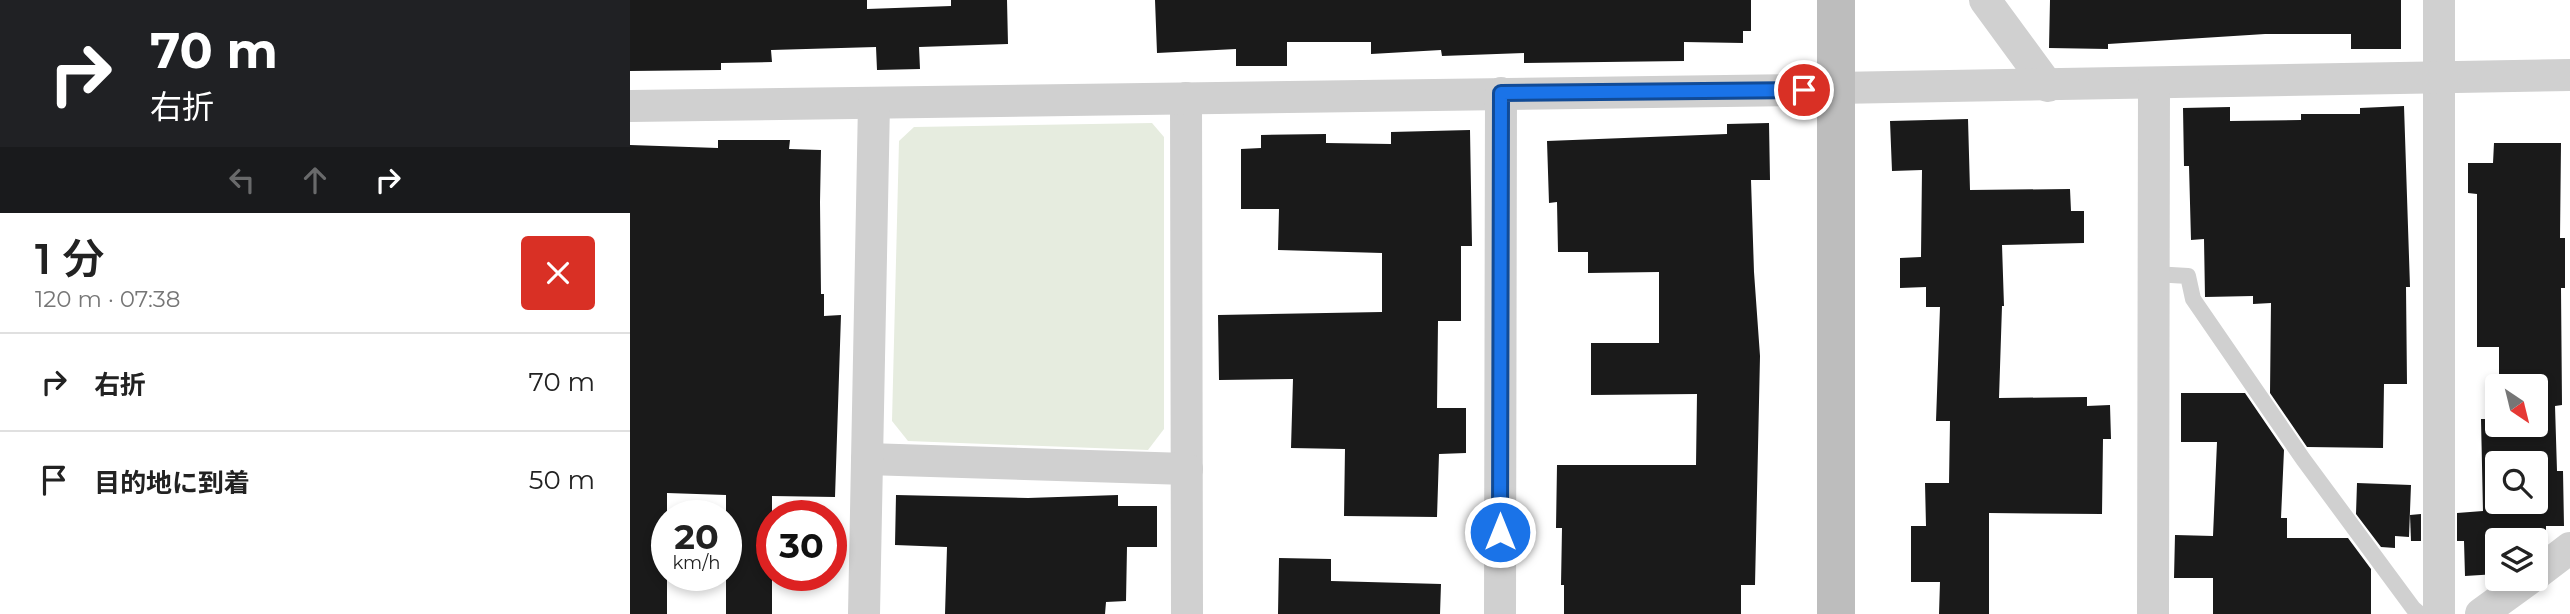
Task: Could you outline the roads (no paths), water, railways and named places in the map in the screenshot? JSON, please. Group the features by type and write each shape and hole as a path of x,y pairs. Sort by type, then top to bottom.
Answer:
{"street":[{"path":"1836,0 1820,89 1836,614"},
{"path":"1985,0 2048,86"},
{"path":"2439,0 2439,614"},
{"path":"630,106 2048,86 2570,75"},
{"path":"2153,614 2154,83"},
{"path":"1500,614 1501,93"},
{"path":"1186,98 1187,614"},
{"path":"864,614 874,103"},
{"path":"867,459 1187,469"},
{"path":"2548,565 2570,548"},
{"path":"2481,614 2513,591"}],"lane":[{"path":"2154,274 2188,276 2193,299 2295,448 2420,614"}]}
